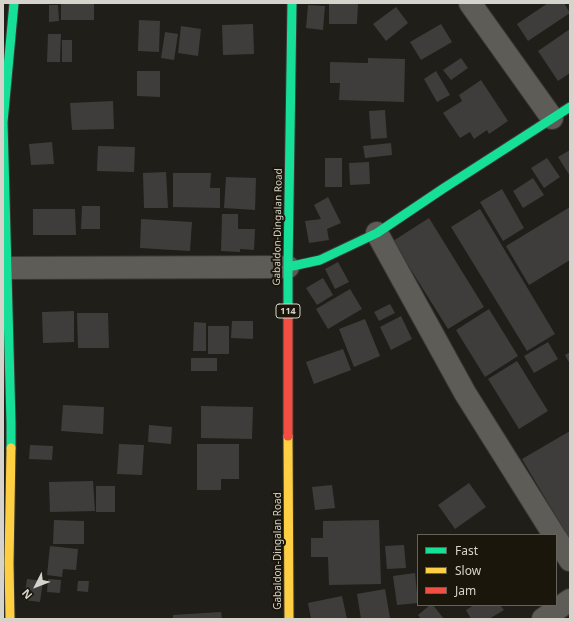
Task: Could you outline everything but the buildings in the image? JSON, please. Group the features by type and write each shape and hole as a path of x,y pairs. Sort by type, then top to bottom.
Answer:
{"street":[{"path":"10,619 10,423 5,268 3,122 14,3"},
{"name":"Gabaldon-Dingalan Road","path":"289,619 288,267 292,3"},
{"path":"470,3 552,118"},
{"path":"5,268 288,267 320,260 377,233 570,107"},
{"path":"377,233 465,393 553,534"},
{"path":"557,540 570,560"},
{"path":"543,619 570,600"}],"traffic: fast":[{"path":"11,448 3,122 14,3"},
{"path":"288,318 292,3"},
{"path":"288,267 320,260 377,233 570,107"}],"traffic: slow":[{"path":"288,436 289,619"},
{"path":"10,619 9,563 11,448"}],"traffic: jam":[{"path":"288,318 288,436"}]}
